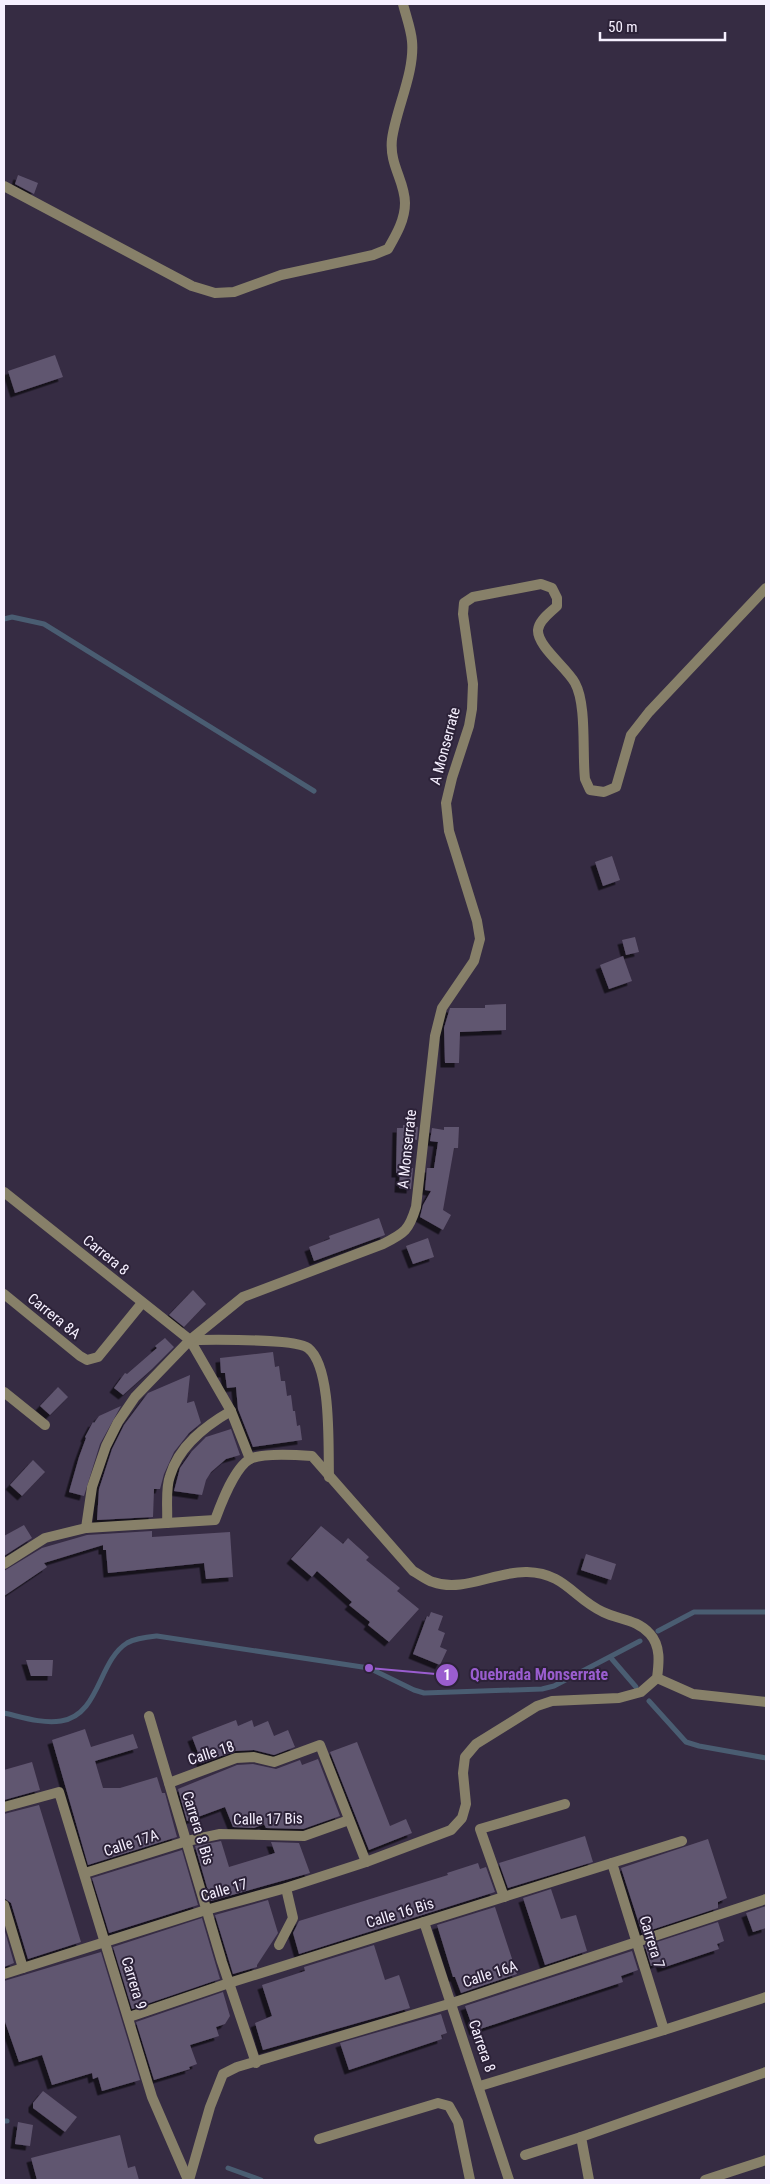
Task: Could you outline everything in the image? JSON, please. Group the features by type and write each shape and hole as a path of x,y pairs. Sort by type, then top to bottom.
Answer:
{"street":[{"path":"4,186 192,286 215,293 234,292 281,275 373,255 388,249 402,224 405,202 399,177 393,164 392,141 411,60 412,42 403,4"},
{"name":"A Monserrate","path":"190,1340 243,1297 383,1244 402,1235 412,1222 416,1207 435,1036 442,1008 474,961 480,939 478,921 449,831 446,803 469,726 472,709 473,684 463,614 464,603 473,596 541,584 552,588 557,606 542,620 538,630 542,644 568,672 576,685 580,700 585,779 590,790 604,792 616,787 631,735 649,712 766,588"},
{"name":"Carrera 8","path":"4,1192 190,1340"},
{"name":"Carrera 8A","path":"4,1294 87,1360 98,1357 142,1303"},
{"path":"190,1340 231,1411 250,1459"},
{"path":"86,1528 92,1487 106,1446 118,1422 135,1397 190,1340 290,1343 307,1348 319,1362 324,1380 329,1477"},
{"path":"4,1392 45,1426"},
{"path":"167,1523 169,1476 184,1449 207,1426 231,1411"},
{"path":"4,1564 45,1538 86,1528 215,1520 231,1481 250,1459 283,1454 312,1456 413,1571 420,1575 433,1582 458,1585 506,1572 528,1572 550,1576 569,1586 585,1601 604,1613 634,1621 652,1635 660,1657 657,1678 693,1694 766,1702"},
{"name":"Calle 17","path":"4,1974 206,1910 286,1888 366,1862 451,1830 462,1818 466,1804 462,1773 465,1757 476,1744 537,1706 552,1702 619,1698 640,1692 657,1678"},
{"name":"Carrera 8 Bis","path":"150,1716 228,1983 256,2063"},
{"name":"Calle 18","path":"169,1783 236,1758 254,1757 274,1762 320,1745 349,1820"},
{"name":"Carrera 9","path":"4,1807 59,1792 152,2097 189,2180"},
{"path":"504,1897 480,1829 565,1804"},
{"path":"349,1820 366,1862"},
{"name":"Calle 17 Bis","path":"186,1841 220,1834 304,1836 349,1820"},
{"name":"Calle 17A","path":"84,1873 186,1841"},
{"name":"Calle 16 Bis","path":"129,2017 228,1983 682,1841"},
{"name":"Carrera 7","path":"612,1863 664,2030"},
{"path":"278,1945 294,1918 286,1888"},
{"name":"Calle 16A","path":"189,2180 210,2107 223,2074 237,2067 256,2063 452,2003 766,1899"},
{"path":"4,1905 24,1968"},
{"name":"Carrera 8","path":"424,1922 480,2086 509,2180"},
{"path":"480,2086 766,1997"},
{"path":"525,2155 766,2072"},
{"path":"319,2139 438,2103 449,2106 458,2122 470,2180"},
{"path":"580,2137 589,2180"},
{"path":"705,2180 766,2160"}],"building":[{"path":"18,175 38,183 34,194 15,184"},
{"path":"55,355 63,377 15,393 8,371"},
{"path":"612,856 620,880 603,886 595,862"},
{"path":"635,937 639,952 626,955 622,940"},
{"path":"623,956 632,981 609,989 600,965"},
{"path":"506,1004 506,1030 460,1032 459,1063 445,1063 444,1028 450,1008 485,1008 485,1005"},
{"path":"403,1125 418,1127 417,1140 412,1139 410,1168 413,1168 411,1189 399,1188 400,1173 396,1173 397,1128 403,1128"},
{"path":"444,1127 459,1127 458,1148 454,1148 443,1210 451,1215 443,1230 420,1217 423,1205 431,1191 425,1190 427,1168 434,1168 438,1142 430,1141 432,1128 444,1130"},
{"path":"379,1218 385,1235 314,1261 309,1247 330,1239 329,1236"},
{"path":"428,1238 434,1257 413,1264 406,1246"},
{"path":"193,1290 206,1304 184,1327 169,1315"},
{"path":"165,1338 174,1347 152,1369 123,1395 114,1388 125,1373 127,1374 157,1348 155,1346"},
{"path":"273,1352 275,1367 279,1366 281,1381 285,1381 287,1396 291,1395 293,1411 295,1411 297,1426 300,1425 302,1440 253,1447 238,1409 236,1387 227,1388 225,1373 221,1373 220,1358"},
{"path":"190,1375 187,1403 194,1401 201,1423 189,1433 174,1452 164,1474 160,1489 154,1489 153,1517 97,1520 99,1489 112,1449 124,1425 148,1393"},
{"path":"58,1387 68,1397 50,1415 40,1406"},
{"path":"121,1406 100,1444 84,1496 69,1492 85,1437 93,1422 99,1416"},
{"path":"231,1429 240,1455 226,1459 211,1472 206,1480 202,1495 174,1491 180,1468 192,1451 206,1437"},
{"path":"33,1460 45,1472 22,1496 10,1485"},
{"path":"24,1525 32,1538 4,1556 4,1536"},
{"path":"321,1526 343,1544 348,1538 369,1557 366,1560 400,1588 397,1591 419,1609 389,1642 368,1625 370,1622 349,1605 352,1602 317,1571 312,1577 291,1559"},
{"path":"152,1531 152,1537 230,1532 233,1577 206,1579 204,1563 108,1573 106,1550 103,1550 103,1545 44,1563 47,1567 4,1596 4,1571 42,1548 87,1535"},
{"path":"586,1554 616,1564 611,1580 581,1570"},
{"path":"431,1612 443,1616 438,1630 445,1633 440,1647 447,1650 440,1665 413,1654 427,1616 429,1617"},
{"path":"26,1660 53,1660 52,1676 31,1676"},
{"path":"236,1720 238,1726 252,1720 254,1727 268,1721 274,1736 288,1730 295,1747 274,1755 254,1750 235,1751 202,1763 192,1737"},
{"path":"85,1729 91,1747 133,1734 138,1748 95,1761 103,1788 120,1788 157,1777 162,1793 165,1793 177,1837 88,1865 52,1740"},
{"path":"357,1742 390,1826 406,1819 412,1833 369,1850 330,1752"},
{"path":"318,1759 340,1816 303,1829 266,1828 264,1824 254,1828 233,1827 225,1807 187,1821 178,1789 237,1765 253,1764 276,1769 300,1760 302,1765"},
{"path":"32,1762 40,1790 4,1800 4,1770"},
{"path":"39,1805 81,1942 28,1959 11,1903 4,1898 4,1814"},
{"path":"585,1836 593,1862 508,1888 499,1863"},
{"path":"708,1839 727,1898 718,1902 718,1908 642,1933 621,1868"},
{"path":"221,1841 229,1867 275,1853 271,1842 299,1843 310,1873 211,1901 195,1846"},
{"path":"182,1850 198,1905 109,1933 92,1878"},
{"path":"478,1863 480,1869 486,1867 495,1892 299,1954 293,1933 299,1921 448,1875 447,1873"},
{"path":"551,1889 561,1919 576,1915 587,1951 545,1965 523,1898"},
{"path":"268,1900 278,1933 257,1967 233,1974 215,1915"},
{"path":"766,1906 766,1928 753,1932 746,1913"},
{"path":"495,1907 517,1974 461,1993 455,1977 453,1977 437,1925"},
{"path":"202,1918 220,1979 132,2009 113,1947"},
{"path":"718,1922 724,1941 717,1944 719,1949 662,1968 660,1962 651,1966 645,1946"},
{"path":"4,1928 14,1963 4,1967"},
{"path":"374,1945 385,1980 399,1975 410,2008 263,2050 255,2023 272,2016 262,1985 305,1971 304,1967"},
{"path":"632,1951 638,1970 621,1976 623,1982 474,2031 465,2006"},
{"path":"101,1952 140,2080 102,2091 98,2077 93,2079 92,2073 52,2085 42,2055 19,2062 4,2019 4,1981"},
{"path":"223,1992 230,2016 225,2024 216,2027 219,2036 190,2045 197,2064 189,2067 190,2069 154,2080 136,2022"},
{"path":"441,2014 447,2033 441,2035 442,2039 349,2070 340,2043"},
{"path":"43,2091 77,2117 65,2132 33,2108 33,2103"},
{"path":"18,2122 33,2125 30,2146 15,2144"},
{"path":"120,2135 128,2168 135,2166 139,2180 37,2180 31,2158"}],"waterway":[{"path":"4,619 12,617 44,624 314,791"},
{"path":"658,1631 694,1612 766,1612"},
{"path":"4,1713 47,1722 61,1721 74,1717 84,1709 117,1651 130,1641 157,1636 369,1668 424,1693 542,1689 554,1686 640,1641"},
{"path":"611,1658 636,1687"},
{"path":"649,1701 686,1742 766,1758"},
{"path":"228,2168 261,2180"}],"place":[{"name":"Quebrada Monserrate","path":"369,1668"}]}
